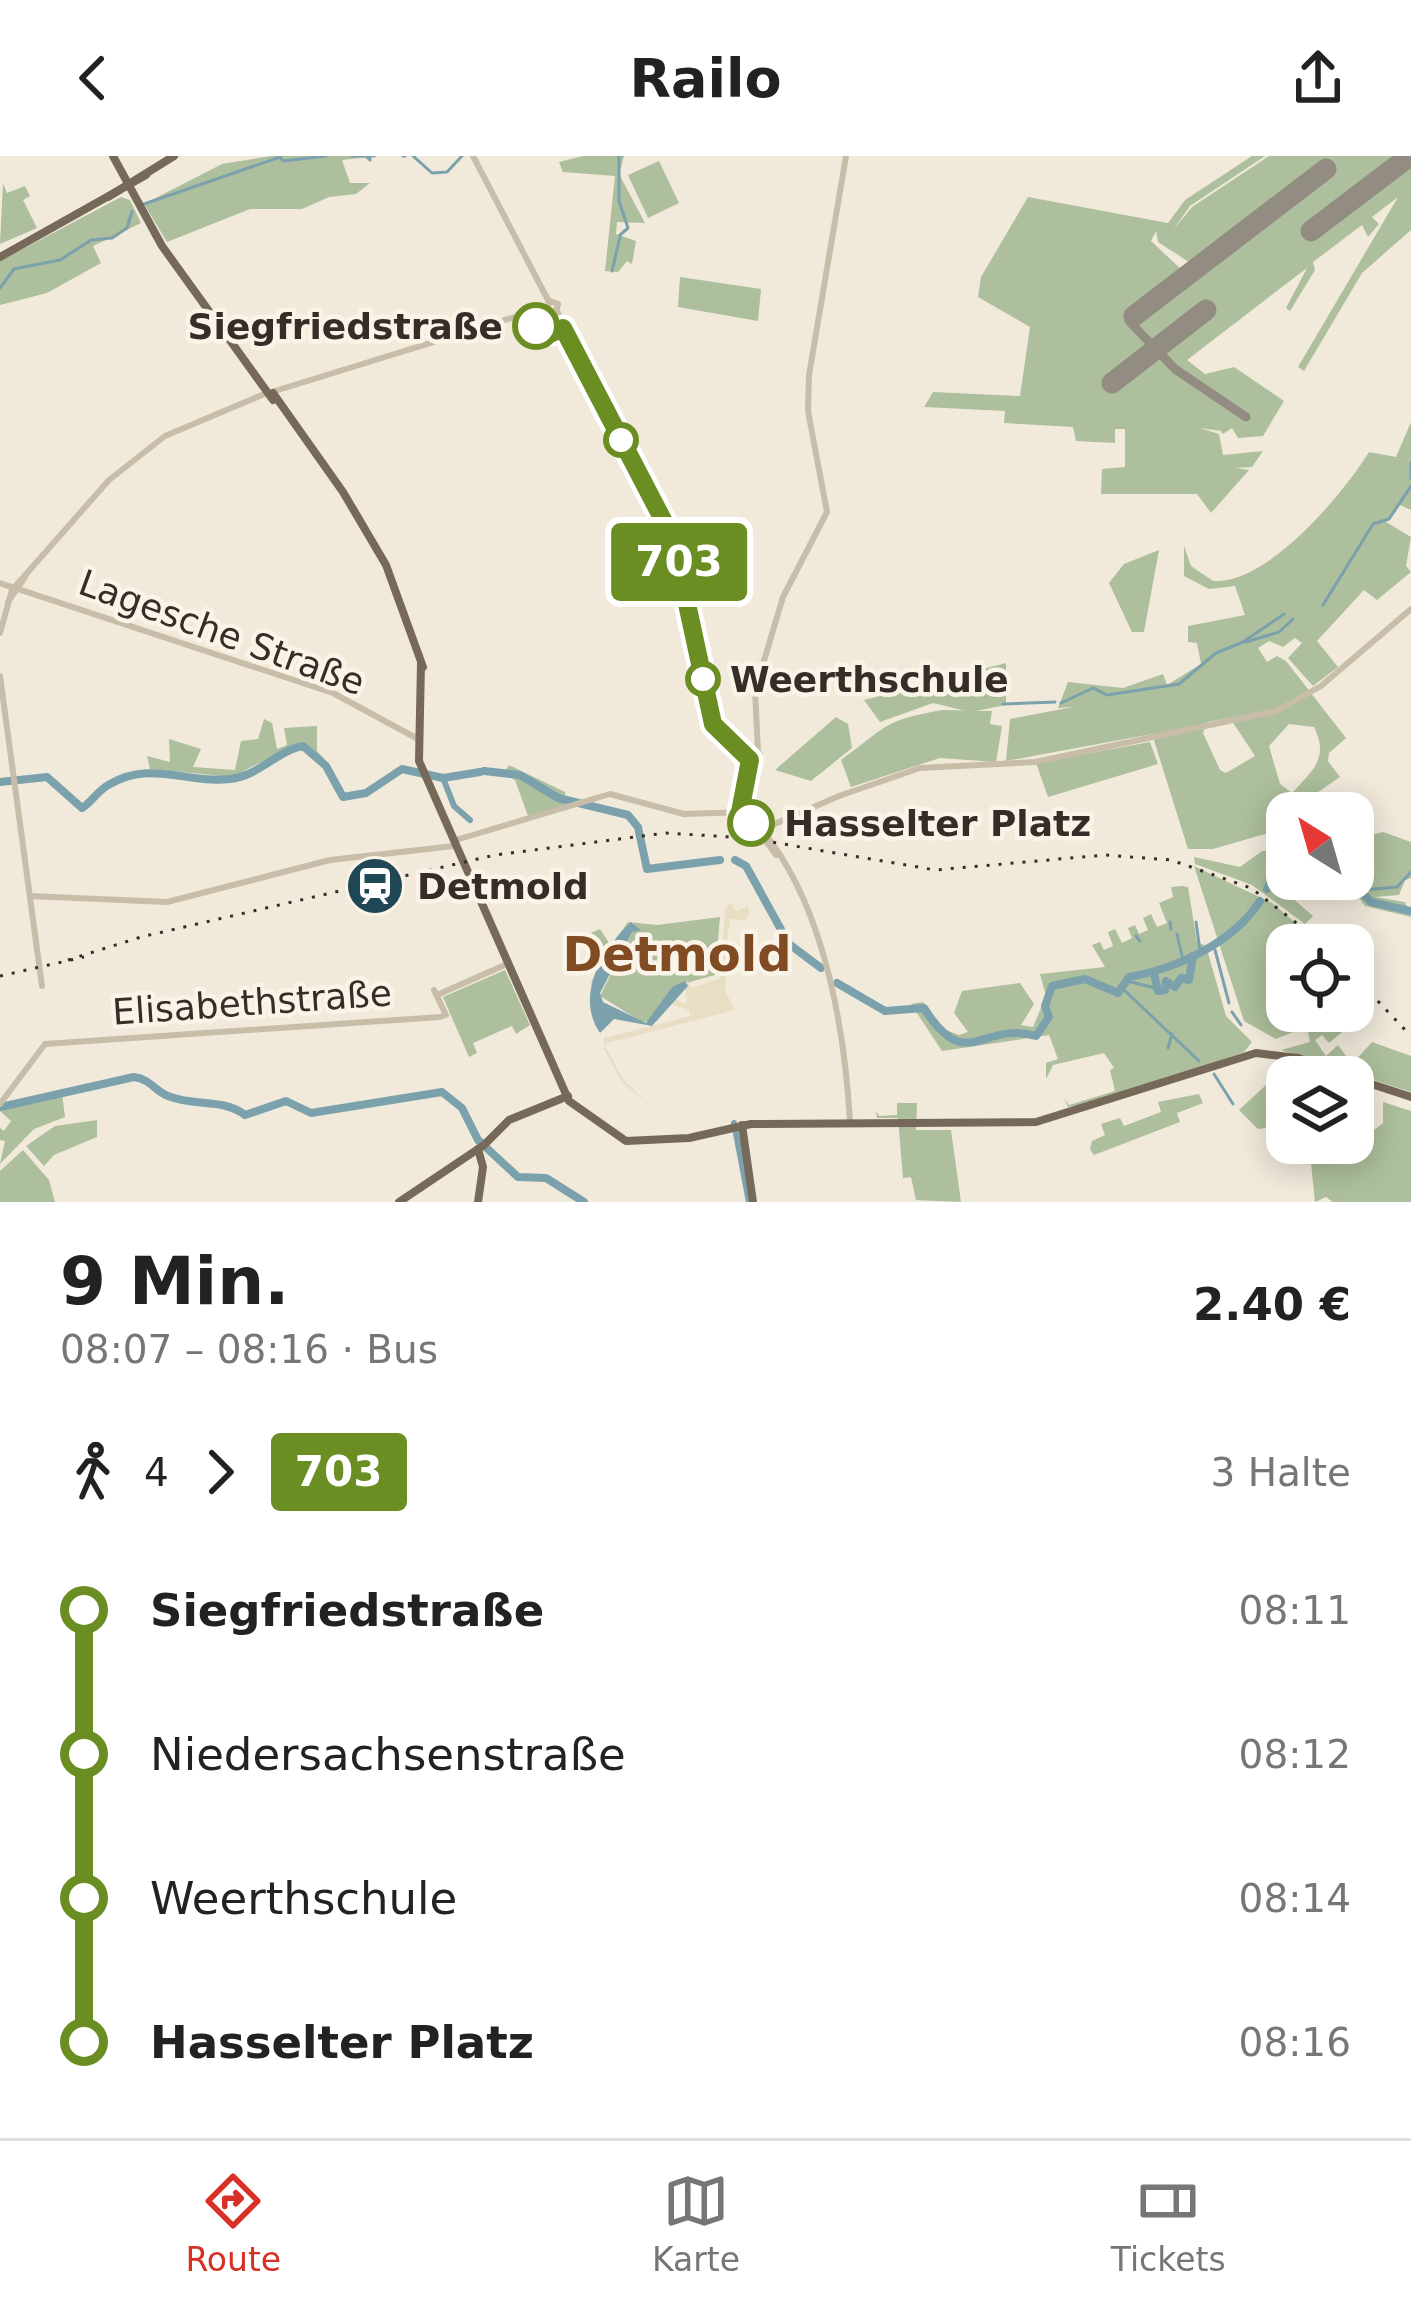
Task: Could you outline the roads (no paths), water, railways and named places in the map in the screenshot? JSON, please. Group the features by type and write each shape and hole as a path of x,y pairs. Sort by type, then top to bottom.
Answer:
{"main road":[{"path":"113,156 162,246 343,492 384,562 421,663 419,740 424,771 567,1096 578,1107 628,1142 689,1138 740,1125 1036,1122 1256,1053 1281,1056"},
{"path":"0,257 174,156"},
{"path":"1374,1085 1411,1096"},
{"path":"399,1202 483,1146 509,1120 567,1096"},
{"path":"740,1125 754,1202"},
{"path":"478,1202 483,1146"}],"street":[{"path":"473,156 673,539 713,724 735,751 753,754"},
{"path":"738,811 753,754 754,696 778,612 827,512 808,411 847,156"},
{"path":"0,633 15,589 99,490 146,449 206,416 550,306"},
{"name":"Lagesche Straße","path":"0,584 333,693 419,740"},
{"path":"764,833 920,768 1035,762 1276,711 1321,686 1411,609"},
{"path":"0,676 42,986"},
{"path":"30,896 167,902 330,860 436,849 623,794 682,814 738,811 764,833 788,870 824,949 848,1121"},
{"name":"Elisabethstraße","path":"0,1104 45,1044 446,1016 436,993 507,964"}],"water":[{"path":"631,922 641,930 632,932 600,993 603,1002 646,1023 672,987 685,981 688,986 652,1026 614,1019 600,1033 590,1004 595,974 610,946"}],"waterway":[{"path":"144,204 280,157 283,161 326,156"},
{"path":"352,156 364,156"},
{"path":"366,156 370,160 370,156"},
{"path":"413,156 432,173 447,172 462,156"},
{"path":"619,156 619,201 628,228 620,235"},
{"path":"0,288 14,269 60,260 91,240 112,238 127,228 132,211"},
{"path":"612,271 620,237"},
{"path":"1411,463 1411,478"},
{"path":"1323,605 1373,524 1389,519 1411,486"},
{"path":"1061,703 1093,688 1107,695 1179,684 1216,653 1243,642 1284,614"},
{"path":"1246,642 1279,632 1293,619"},
{"path":"1003,704 1055,702"},
{"path":"0,782 47,777 82,808 125,777 155,773 230,779 303,746 326,766 343,797 366,793 402,769 443,778 480,772"},
{"path":"484,771 520,775 558,798 628,815 638,827 647,869 720,860"},
{"path":"443,778 454,806 470,820"},
{"path":"735,860 746,866 789,944 821,968"},
{"path":"1374,889 1397,887 1411,872"},
{"path":"1369,900 1411,911"},
{"path":"837,983 885,1011 924,1008 939,1028 964,1043 1002,1034 1036,1036 1049,1017 1045,1006 1052,986 1085,979 1118,993 1129,977 1184,961 1219,941 1260,901"},
{"path":"1170,922 1171,929"},
{"path":"1196,922 1200,951"},
{"path":"1177,934 1183,960"},
{"path":"1136,936 1140,941"},
{"path":"1215,950 1229,1003"},
{"path":"1154,974 1158,991 1165,990 1166,981 1175,987 1181,978 1189,980 1193,956"},
{"path":"1050,988 1067,981"},
{"path":"1127,981 1155,988"},
{"path":"1122,988 1199,1061"},
{"path":"1232,1012 1241,1025"},
{"path":"1168,1048 1172,1034"},
{"path":"1214,1074 1233,1104"},
{"path":"0,1107 134,1077 168,1096 227,1106 245,1115 286,1101 311,1113 442,1092 462,1108 478,1140 518,1177 546,1178 584,1202"},
{"path":"734,1123 749,1202"}],"railway":[{"path":"68,960 141,937 495,855 666,833 748,838 935,870 1105,855 1171,860 1251,888 1298,924"},
{"path":"0,976 84,957"},
{"path":"1374,997 1411,1036"}],"place":[{"name":"Siegfriedstraße","path":"536,326"},
{"name":"Weerthschule","path":"703,679"},
{"name":"Hasselter Platz","path":"751,823"},
{"name":"Detmold","path":"375,886"}],"district":[{"name":"Detmold","path":"677,954"}]}
